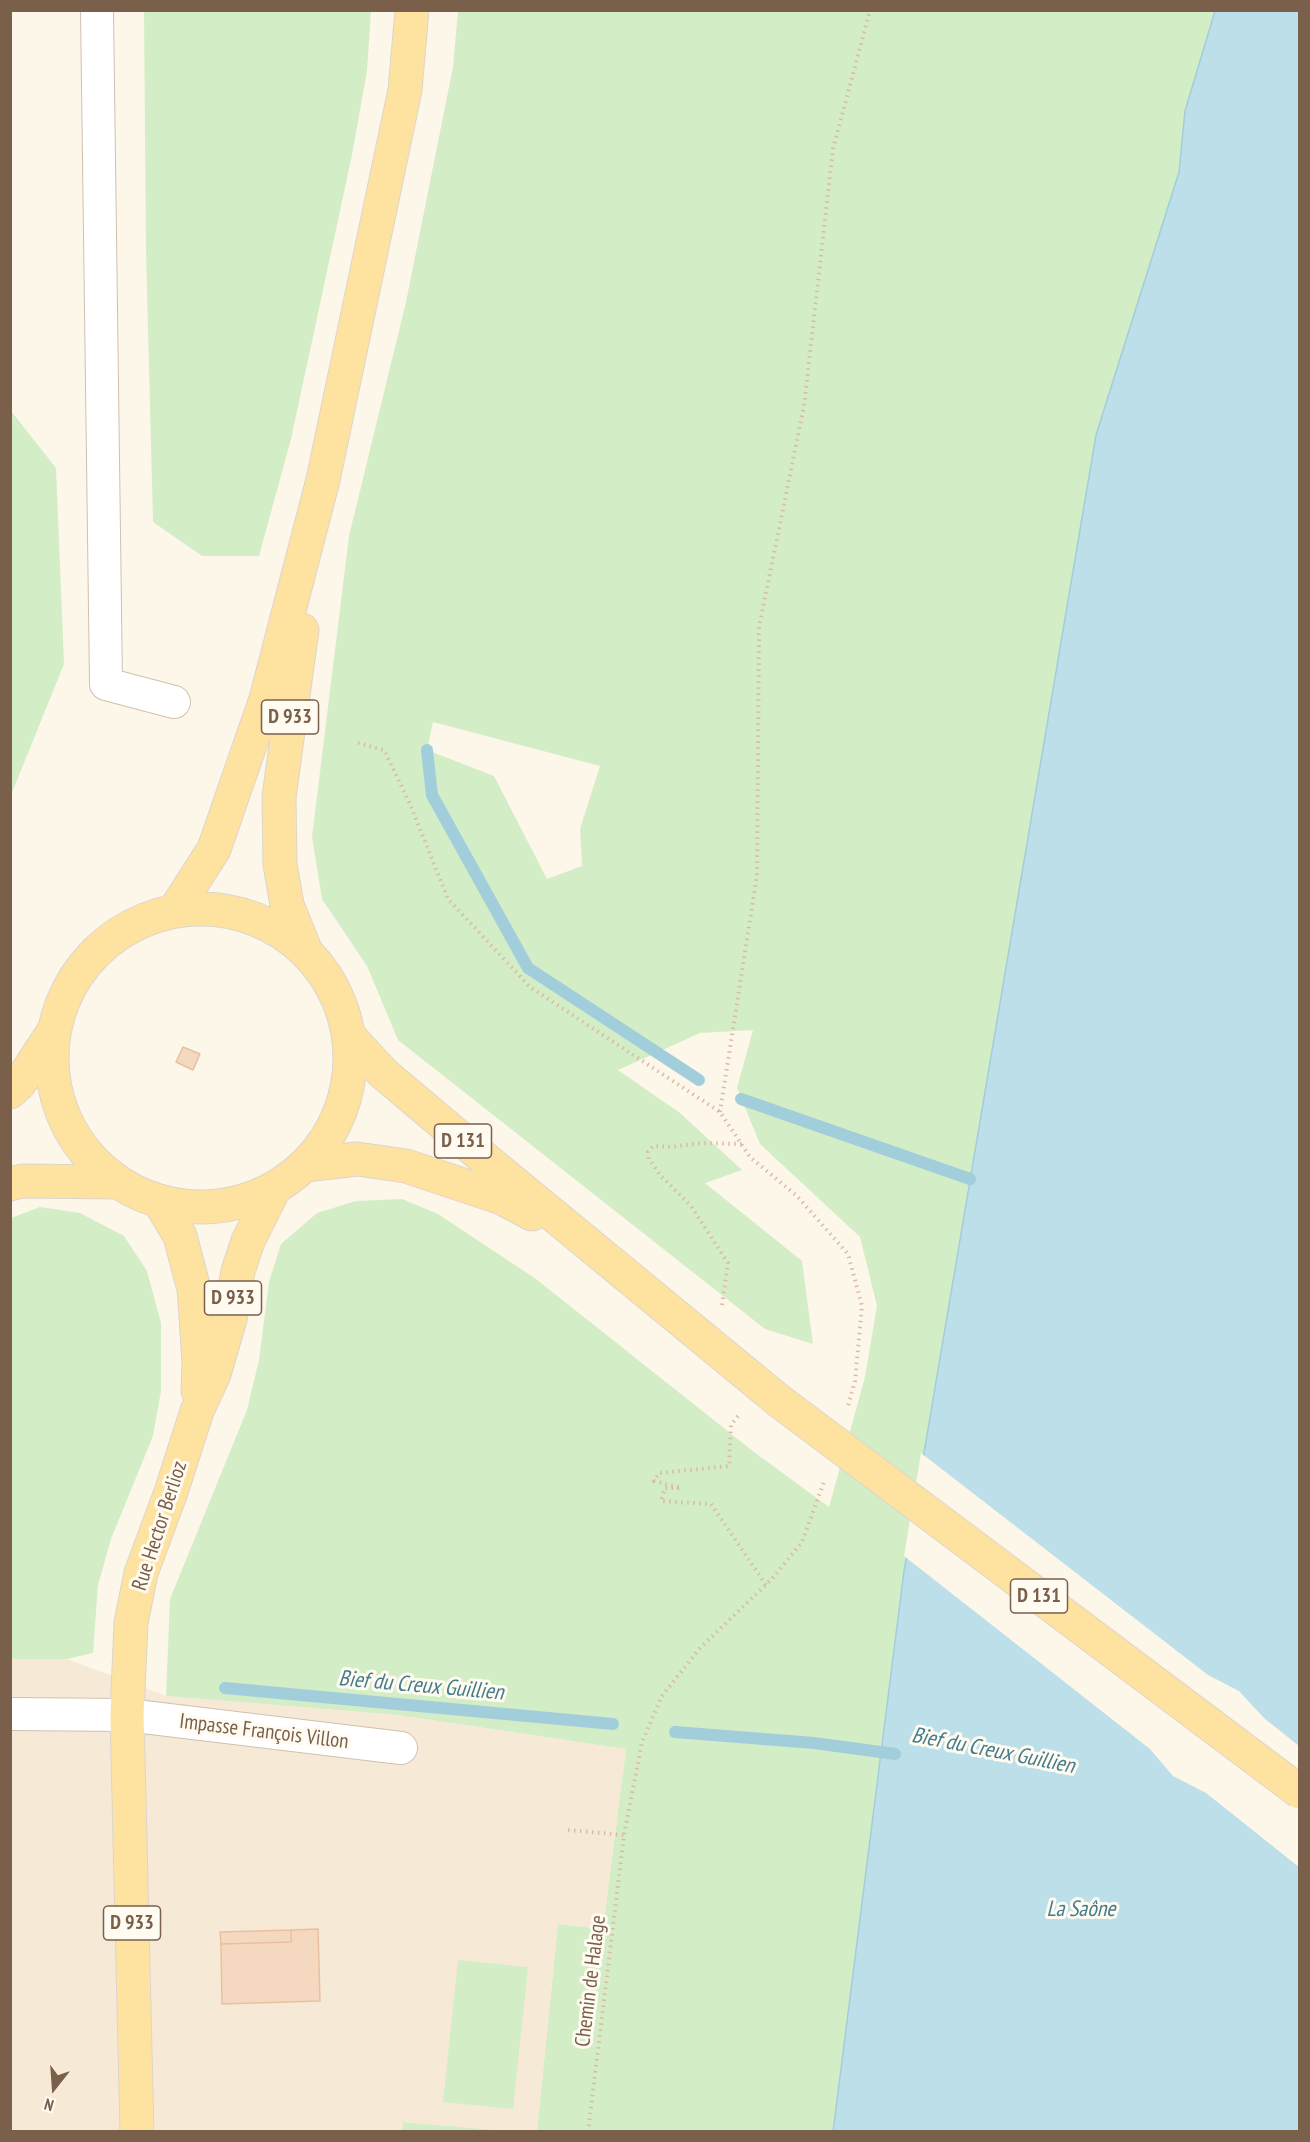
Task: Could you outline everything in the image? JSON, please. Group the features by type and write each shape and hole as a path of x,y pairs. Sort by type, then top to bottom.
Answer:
{"main road":[{"name":"D 933","path":"175,910 214,849 266,699 323,480 405,90 411,10"},
{"name":"D 933","path":"306,952 287,904 280,864 279,796 323,480"},
{"path":"10,1092 19,1084 53,1032 67,989 94,952 131,925 175,910 222,909 267,924 306,952 327,976 341,1005 349,1036 350,1071 342,1106 327,1138 305,1165 275,1187 238,1202 198,1207 159,1201 118,1182 86,1154 63,1117 52,1075 53,1032"},
{"name":"D 131","path":"349,1036 383,1072 582,1240 778,1400 1299,1792"},
{"name":"D 131","path":"305,1165 357,1159 406,1166 502,1198 582,1240"},
{"path":"10,1184 22,1181 118,1182"},
{"name":"D 933","path":"197,1411 214,1374 230,1319 238,1271 248,1241 275,1187"},
{"name":"D 933","path":"159,1201 180,1236 194,1289 199,1362 197,1411"},
{"name":"Rue Hector Berlioz","path":"127,1715 131,1623 141,1573 171,1492 197,1411"},
{"name":"D 933","path":"127,1715 137,2132"}],"street":[{"path":"97,10 106,684 174,702"},
{"name":"Impasse François Villon","path":"10,1714 127,1715 401,1749"}],"path":[{"path":"720,1112 757,875 759,627 804,406 833,149 870,10"},
{"path":"358,743 384,750 410,804 448,899 530,987 720,1112 750,1157 797,1196 848,1254 862,1306 855,1381 845,1414"},
{"path":"722,1309 728,1263 691,1206 660,1175 649,1160 648,1152 653,1146 670,1147 702,1143 742,1144"},
{"path":"739,1415 731,1425 729,1466 659,1473 654,1480 681,1488 665,1488 661,1501 711,1504 766,1585"},
{"name":"Chemin de Halage","path":"588,2132 624,1835 642,1742 662,1696 700,1648 766,1585 802,1542 824,1481"},
{"path":"568,1830 624,1835"}],"shaded area":[{"path":"10,1659 67,1659 166,1696 398,1715 626,1749 603,1929 558,1924 537,2131 507,2131 403,2122 402,2132 11,2131"}],"green space":[{"path":"144,11 371,11 367,71 352,155 291,439 259,556 202,556 153,522 146,252"},
{"path":"458,11 1215,11 1185,111 1179,172 1096,435 904,1571 833,2131 537,2131 558,1924 603,1929 626,1749 398,1715 166,1696 170,1599 247,1410 259,1360 269,1282 281,1244 317,1213 356,1201 402,1199 438,1214 536,1279 754,1452 829,1507 865,1377 877,1306 860,1237 760,1144 737,1088 753,1030 700,1033 618,1070 680,1113 742,1170 705,1183 802,1261 813,1344 765,1329 398,1040 367,966 322,899 312,837 349,536 406,302 453,67","holes":["433,722 600,766 580,829 582,866 547,879 494,776 427,750"]},
{"path":"11,411 56,468 64,664 11,795"},
{"path":"40,1207 80,1213 124,1236 147,1271 161,1323 161,1391 153,1436 111,1539 98,1585 93,1653 67,1659 11,1659 11,1218"},
{"path":"458,1960 528,1967 513,2109 443,2102"},
{"path":"403,2122 507,2131 402,2131"}],"water":[{"name":"La Saône","path":"1215,11 1299,11 1299,2131 833,2132 904,1571 1096,435 1179,172 1185,111"}],"pier":[{"path":"921,1453 1208,1675 1239,1691 1264,1718 1299,1746 1299,1867 1206,1793 1173,1776 1150,1749 904,1556"}],"building":[{"path":"183,1047 200,1054 193,1070 176,1062"},
{"path":"318,1929 320,2001 222,2004 221,1944 291,1942 291,1930"},
{"path":"291,1930 291,1942 221,1944 220,1932"}],"waterway":[{"path":"427,750 432,795 528,968 699,1080"},
{"path":"741,1099 970,1179"},
{"name":"Bief du Creux Guillien","path":"225,1688 613,1724"},
{"name":"Bief du Creux Guillien","path":"675,1732 814,1743 895,1754"}]}
